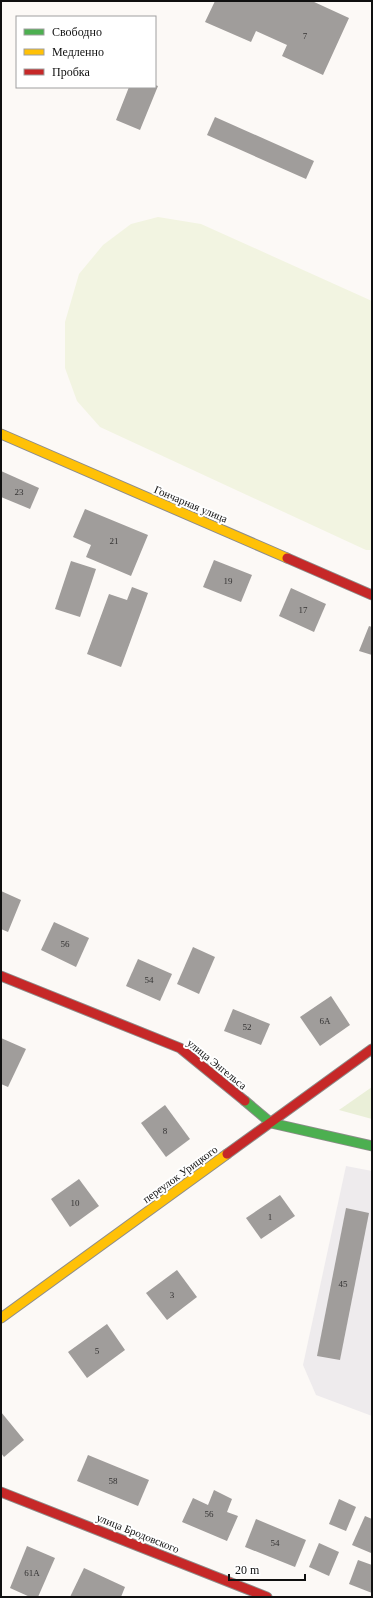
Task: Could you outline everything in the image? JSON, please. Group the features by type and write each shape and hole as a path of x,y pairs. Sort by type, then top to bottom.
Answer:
{"street":[{"name":"Гончарная улица","path":"1,434 372,595"},
{"name":"улица Энгельса","path":"1,976 180,1048 271,1123 372,1146"},
{"name":"переулок Урицкого","path":"1,1318 372,1049"},
{"name":"улица Бродовского","path":"1,1492 267,1597"}],"shaded area":[{"path":"346,1166 372,1171 372,1416 316,1395 303,1365"}],"green space":[{"path":"158,217 201,224 372,301 372,550 366,550 100,427 77,401 65,368 65,322 79,274 103,245 131,224"},
{"path":"372,1087 372,1119 339,1110"}],"building":[{"path":"215,1 312,1 349,18 323,75 282,56 287,45 256,31 251,42 205,22"},
{"path":"156,85 158,86 140,130 116,120 129,88 156,88"},
{"path":"215,117 314,161 306,179 207,135"},
{"path":"1,471 39,488 30,509 1,497"},
{"path":"85,509 148,535 131,576 86,557 91,545 73,537"},
{"path":"214,560 252,575 241,602 203,587"},
{"path":"71,561 96,569 80,617 55,609"},
{"path":"132,587 148,593 121,667 87,654 109,594 127,600"},
{"path":"291,588 326,604 314,632 279,616"},
{"path":"369,626 372,627 372,655 359,651"},
{"path":"1,891 21,900 8,932 1,929"},
{"path":"54,922 89,938 76,967 41,950"},
{"path":"193,947 215,957 199,994 177,984"},
{"path":"138,959 172,974 160,1001 126,986"},
{"path":"331,996 350,1025 320,1046 300,1017"},
{"path":"233,1009 270,1024 261,1045 224,1031"},
{"path":"1,1038 26,1049 8,1087 1,1084"},
{"path":"165,1105 190,1139 166,1157 141,1123"},
{"path":"79,1179 99,1206 70,1227 51,1199"},
{"path":"280,1195 295,1216 261,1239 246,1218"},
{"path":"346,1208 369,1213 340,1360 317,1356"},
{"path":"177,1270 197,1297 167,1320 146,1293"},
{"path":"107,1324 125,1350 87,1378 68,1352"},
{"path":"1,1412 24,1440 4,1457 1,1453"},
{"path":"88,1455 149,1480 138,1506 77,1481"},
{"path":"214,1490 232,1499 227,1512 238,1516 227,1541 182,1522 193,1498 208,1505"},
{"path":"339,1499 356,1507 346,1531 329,1524"},
{"path":"365,1516 372,1519 371,1553 352,1545"},
{"path":"256,1519 306,1540 295,1567 245,1547"},
{"path":"319,1543 339,1552 329,1576 309,1567"},
{"path":"27,1546 55,1558 38,1597 30,1597 10,1588"},
{"path":"358,1560 372,1565 372,1593 349,1584"},
{"path":"84,1568 125,1587 121,1597 70,1597"}],"traffic: fast":[{"path":"245,1101 271,1123 372,1146"}],"traffic: slow":[{"path":"1,434 287,558"},
{"path":"1,1318 227,1154"}],"traffic: jam":[{"path":"287,558 372,595"},
{"path":"1,976 180,1048 245,1101"},
{"path":"227,1154 372,1049"},
{"path":"1,1492 267,1597"}]}
